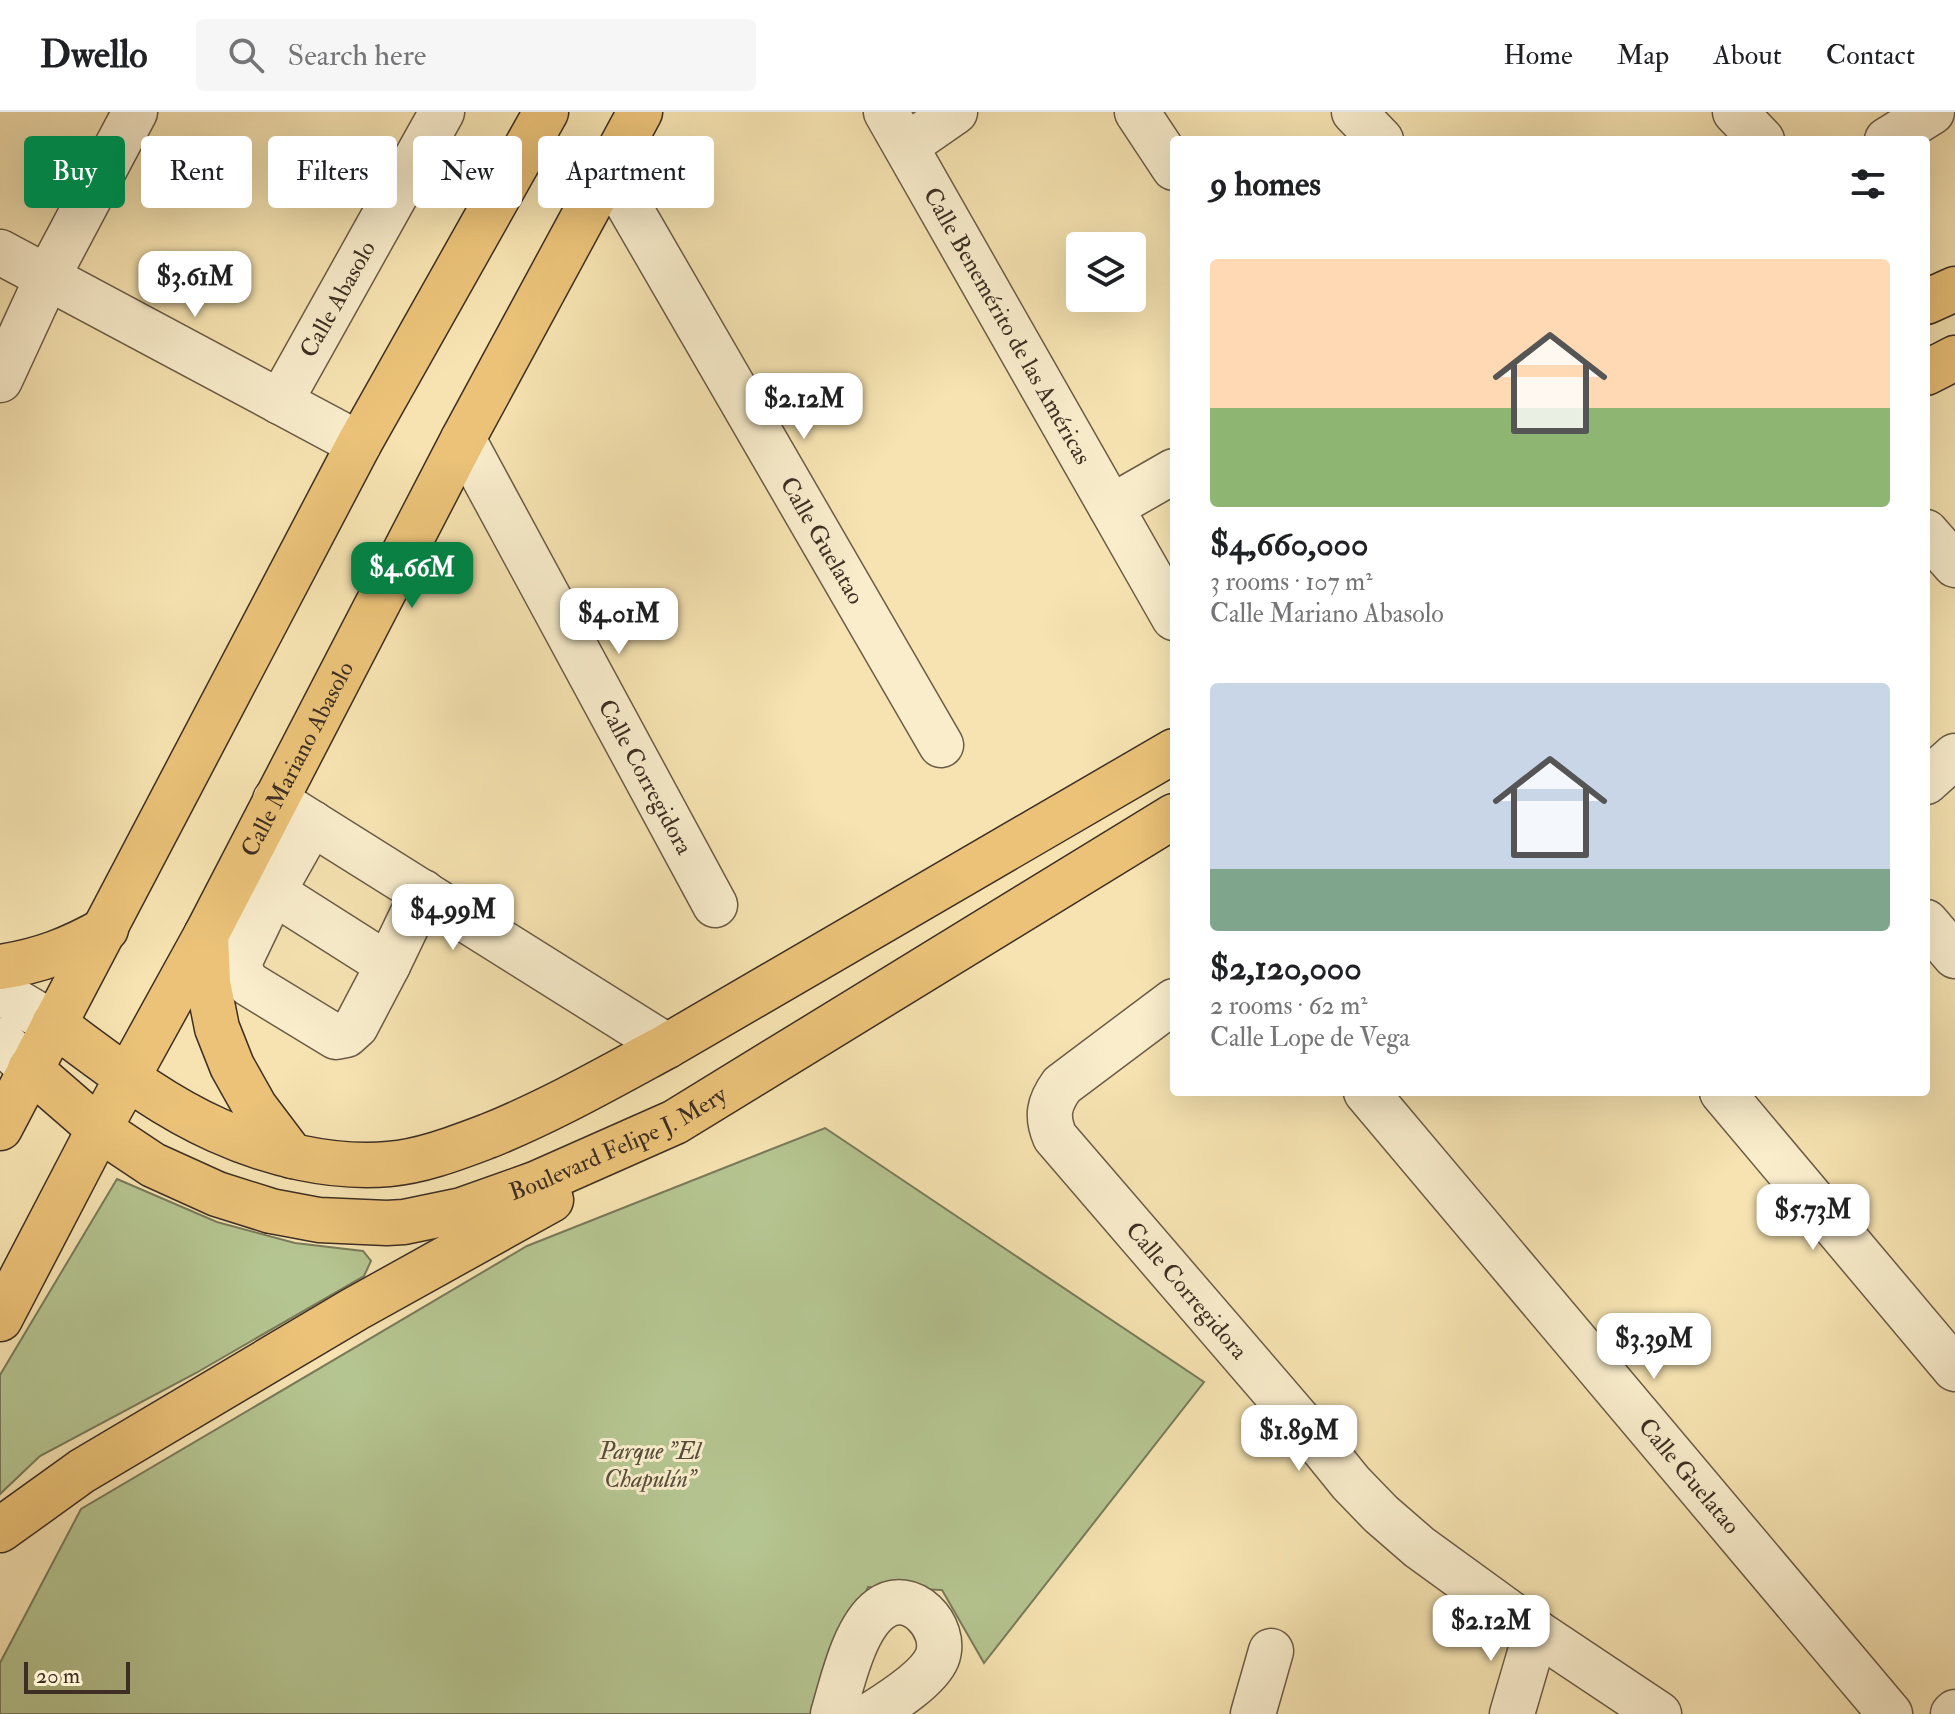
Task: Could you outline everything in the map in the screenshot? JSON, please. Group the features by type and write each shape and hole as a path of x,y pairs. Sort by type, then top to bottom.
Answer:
{"main road":[{"path":"0,1128 15,1054 54,1024 359,444 546,112"},
{"name":"Calle Mariano Abasolo","path":"627,136 640,112"},
{"name":"Calle Mariano Abasolo","path":"0,1319 99,1129 206,935 256,881 275,800 588,208"},
{"path":"1930,300 1955,289"},
{"path":"1930,371 1955,358"},
{"path":"54,1024 172,1107 251,1144 292,1156 339,1164 389,1164 423,1158 464,1146 526,1121 585,1091 1170,753"},
{"name":"Boulevard Felipe J. Mery","path":"15,1054 99,1129 153,1165 217,1194 271,1211 319,1220 404,1222 462,1210 535,1184 675,1122 1170,818"},
{"path":"0,967 53,955 106,929"},
{"path":"206,935 208,983 217,1028 232,1066 255,1107 292,1156"},
{"path":"0,1530 82,1471 355,1309 563,1194 675,1122"},
{"path":"387,1223 382,1196 389,1164"}],"street":[{"path":"0,380 47,278 135,112"},
{"name":"Calle Abasolo","path":"280,402 442,112"},
{"name":"Calle Benemérito de las Américas","path":"955,112 896,129 1170,611"},
{"path":"1137,112 1170,162"},
{"path":"1354,112 1377,136"},
{"path":"1735,112 1758,136"},
{"path":"1893,136 1932,112"},
{"name":"Calle Guelatao","path":"630,208 941,745"},
{"path":"0,252 359,444"},
{"name":"Calle Corregidora","path":"463,439 715,905"},
{"path":"1111,507 1170,473"},
{"path":"1930,537 1955,565"},
{"path":"1930,778 1955,756"},
{"path":"275,800 667,1046"},
{"path":"312,823 256,881 240,961 242,975 249,984 336,1037 346,1035 356,1026 423,892"},
{"path":"256,881 388,965"},
{"path":"1930,927 1955,956"},
{"path":"0,992 54,1024"},
{"name":"Calle Corregidora","path":"1170,1004 1062,1085 1053,1097 1049,1112 1055,1137 1371,1504 1419,1547 1536,1632 1659,1714"},
{"name":"Calle Guelatao","path":"1369,1096 1890,1714"},
{"path":"1725,1096 1955,1369"},
{"path":"833,1714 860,1633 881,1608 904,1603 924,1613 933,1623 938,1635 937,1658 928,1673 872,1714"},
{"path":"1512,1714 1536,1632"},
{"path":"1253,1714 1271,1651"}],"green space":[{"name":"Parque \"El Chapulín\"","path":"825,1128 1204,1382 984,1663 942,1590 868,1587 812,1714 0,1714 0,1663 81,1509 527,1246"},
{"path":"117,1179 217,1222 295,1243 363,1251 371,1261 364,1276 196,1373 40,1456 0,1494 0,1375"}]}
